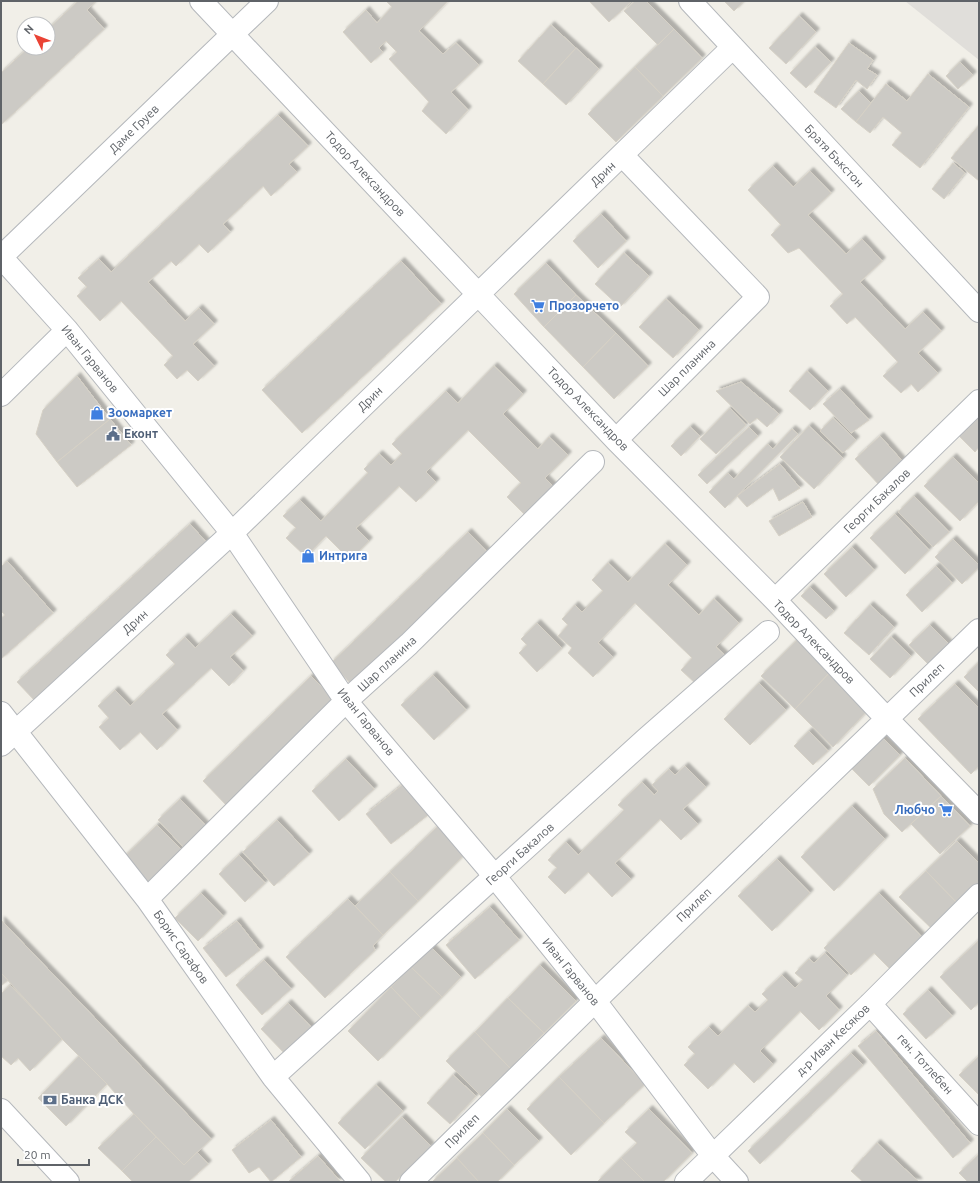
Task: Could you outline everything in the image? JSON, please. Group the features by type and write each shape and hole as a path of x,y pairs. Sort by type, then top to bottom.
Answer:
{"street":[{"name":"Тодор Александров","path":"201,1 616,440 775,600 887,719 979,813"},
{"name":"Даме Груев","path":"1,257 267,1"},
{"name":"Братя Бъкстон","path":"690,1 979,311"},
{"name":"Дрин","path":"8,738 232,533 478,293 734,48"},
{"name":"Шар планина","path":"616,440 758,297 622,155"},
{"name":"Иван Гарванов","path":"1,257 67,330 232,533 346,701 488,867 494,877 595,1000 713,1156 737,1182"},
{"path":"1,395 67,330"},
{"name":"Георги Бакалов","path":"775,600 979,401"},
{"name":"Шар планина","path":"147,899 346,701 408,644 593,462"},
{"name":"Прилеп","path":"410,1182 595,1000 979,630"},
{"name":"Георги Бакалов","path":"273,1077 646,739 768,632"},
{"name":"Борис Сарафов","path":"1,713 8,738 147,899 273,1077 360,1182"},
{"name":"д-р Иван Кесяков","path":"686,1182 870,1004 979,895"},
{"name":"ген. Тотлебен","path":"870,1004 979,1124"},
{"path":"1,1110 58,1179"}],"shaded area":[{"path":"905,1 979,1 979,60"}],"building":[{"path":"78,1 96,1 87,10 104,29 1,125 1,73 19,56 56,56 56,22"},
{"path":"448,1 419,31 443,54 456,43 479,65 451,92 468,110 446,134 422,111 429,102 389,59 397,52 386,41 379,48 383,52 371,63 343,32 366,10 377,23 392,7 387,2"},
{"path":"589,1 632,1 609,22"},
{"path":"635,1 646,1 674,29 658,45 624,11"},
{"path":"724,1 744,1 734,11"},
{"path":"799,16 816,32 786,64 769,48"},
{"path":"551,25 576,48 543,84 518,61"},
{"path":"674,29 702,58 663,96 635,67"},
{"path":"849,43 873,60 867,69 877,75 867,89 856,80 836,108 814,92"},
{"path":"815,47 831,62 806,88 790,73"},
{"path":"576,48 599,69 566,105 543,84"},
{"path":"960,62 973,75 958,89 946,76"},
{"path":"635,67 663,96 616,142 588,114"},
{"path":"928,74 969,107 920,168 892,145 902,133 883,117 870,133 856,122 886,84 907,101"},
{"path":"859,91 871,103 856,122 841,109"},
{"path":"278,115 308,146 289,164 297,172 271,196 263,186 223,224 230,232 208,253 199,244 176,266 171,261 148,282 185,321 199,308 214,324 193,344 214,366 198,381 187,370 177,379 164,365 173,356 121,301 100,321 77,296 87,287 78,278 99,259 111,272"},
{"path":"979,125 979,181 951,158"},
{"path":"953,163 965,173 944,199 932,189"},
{"path":"773,166 793,187 810,171 831,193 808,215 846,254 862,239 882,261 860,282 905,329 923,312 941,331 918,353 938,373 918,392 911,384 901,393 883,376 898,362 855,317 847,324 830,306 843,294 799,248 788,253 771,235 781,225 748,190"},
{"path":"601,214 626,241 598,268 573,241"},
{"path":"624,253 649,276 620,307 595,284"},
{"path":"401,261 441,304 302,433 262,390"},
{"path":"546,263 576,295 544,327 514,294"},
{"path":"576,295 616,333 583,367 544,327"},
{"path":"666,299 699,330 673,358 639,327"},
{"path":"616,333 648,366 614,399 583,367"},
{"path":"494,366 523,394 503,414 538,449 549,437 568,455 545,478 564,497 528,518 507,497 521,483 468,430 426,472 436,482 416,502 399,486 356,528 369,541 350,560 326,536 306,557 286,538 296,528 283,516 300,500 321,521 368,473 364,469 379,454 391,465 402,454 392,444 446,391 458,403"},
{"path":"807,371 828,391 810,410 789,391"},
{"path":"77,376 110,419 57,462 36,434 43,410"},
{"path":"741,382 779,414 767,427 757,418 750,424 716,391"},
{"path":"840,389 869,420 851,433 823,404"},
{"path":"730,408 746,425 716,454 700,439"},
{"path":"979,415 979,447 975,452 959,436"},
{"path":"833,418 856,440 843,453 820,431"},
{"path":"110,419 131,445 77,487 57,462"},
{"path":"809,426 843,458 814,489 780,457"},
{"path":"690,427 700,436 681,456 671,446"},
{"path":"749,427 758,436 707,484 698,475"},
{"path":"792,429 798,434 725,508 709,492 728,473 734,479 768,444 773,449"},
{"path":"880,436 905,464 881,487 855,459"},
{"path":"953,457 979,483 979,501 960,521 924,486"},
{"path":"780,464 800,488 779,501 773,488 747,507 737,496"},
{"path":"914,496 949,532 933,547 898,512"},
{"path":"803,502 812,517 779,536 769,521"},
{"path":"895,514 929,550 905,574 870,538"},
{"path":"190,524 207,543 35,701 17,682"},
{"path":"468,532 490,555 353,686 331,663"},
{"path":"953,539 979,565 979,567 962,584 935,557"},
{"path":"665,544 687,565 668,585 699,615 714,599 739,623 716,647 734,664 696,684 681,670 692,658 635,603 598,643 613,657 593,677 568,653 572,648 558,636 568,625 562,619 575,605 582,612 603,591 592,580 608,563 628,582"},
{"path":"852,547 874,570 846,597 824,574"},
{"path":"7,561 53,613 1,659 1,618 5,615 1,611 1,567"},
{"path":"936,566 952,583 922,612 906,595"},
{"path":"810,587 834,611 826,619 801,596"},
{"path":"870,605 894,627 869,655 844,633"},
{"path":"231,614 252,636 230,657 243,671 229,686 211,668 162,714 177,730 157,750 140,732 120,750 99,727 109,718 98,706 115,690 130,706 175,664 166,655 185,637 195,648"},
{"path":"537,623 562,648 537,672 519,653 527,645 521,639"},
{"path":"930,625 952,647 931,667 909,645"},
{"path":"800,637 833,669 795,709 761,676"},
{"path":"891,637 911,656 890,678 870,659"},
{"path":"979,662 979,692 964,677"},
{"path":"833,669 872,706 833,747 795,709"},
{"path":"433,675 466,710 434,740 401,705"},
{"path":"311,676 337,702 228,807 203,781"},
{"path":"759,683 786,710 750,745 724,719"},
{"path":"955,684 979,708 979,766 971,774 918,719"},
{"path":"809,731 828,751 813,765 794,746"},
{"path":"882,737 900,755 869,786 851,768"},
{"path":"905,758 941,796 902,832 884,814 873,789"},
{"path":"346,759 374,789 339,821 312,791"},
{"path":"685,766 706,787 683,809 698,824 681,840 660,819 615,863 631,879 612,897 588,872 565,894 548,877 557,868 548,860 566,842 578,855 624,810 618,805 642,782 654,795 658,791 652,785 669,769 675,775"},
{"path":"407,781 432,812 391,844 366,814"},
{"path":"941,796 970,826 940,854 911,824"},
{"path":"180,799 210,830 188,852 158,820"},
{"path":"852,806 885,839 834,891 801,857"},
{"path":"277,820 309,854 274,886 243,852"},
{"path":"440,824 467,852 418,901 390,872"},
{"path":"157,825 184,852 150,887 122,859"},
{"path":"957,841 979,863 979,889 961,907 926,871"},
{"path":"239,855 265,883 245,902 219,874"},
{"path":"777,859 810,893 772,931 738,896"},
{"path":"926,871 961,907 936,933 899,897"},
{"path":"390,872 418,901 383,935 355,906"},
{"path":"201,893 223,916 198,941 175,918"},
{"path":"879,893 922,937 890,969 874,953 851,975 824,948"},
{"path":"348,899 383,935 373,946 375,950 325,998 286,957"},
{"path":"490,907 519,940 475,979 446,945"},
{"path":"1,920 211,1139 184,1165 62,1039 1,973"},
{"path":"237,921 260,950 226,977 203,948"},
{"path":"978,941 979,1002 971,1010 940,977"},
{"path":"431,947 461,977 442,997 411,967"},
{"path":"825,953 847,975 826,996 839,1010 819,1030 800,1011 760,1051 773,1064 754,1083 734,1063 708,1089 684,1065 695,1054 688,1047 709,1027 718,1036 748,1006 755,1012 768,1000 762,994 782,975 795,988 803,980 795,973 809,959 814,963"},
{"path":"264,960 291,989 262,1015 236,985"},
{"path":"540,965 576,1001 544,1033 508,998"},
{"path":"411,967 442,997 421,1018 391,987"},
{"path":"1,973 8,980 1,986"},
{"path":"10,985 62,1039 30,1071 18,1058 11,1065 1,1056 1,994"},
{"path":"391,987 421,1018 378,1061 348,1031"},
{"path":"928,990 952,1016 926,1039 903,1014"},
{"path":"508,998 544,1033 510,1068 475,1032"},
{"path":"288,1003 314,1030 287,1056 261,1029"},
{"path":"876,1031 970,1143 953,1158 858,1046"},
{"path":"475,1032 510,1068 481,1096 446,1061"},
{"path":"601,1038 645,1084 604,1123 559,1077"},
{"path":"851,1053 863,1065 760,1164 748,1151"},
{"path":"79,1056 107,1084 66,1126 38,1098"},
{"path":"979,1056 979,1095 959,1075"},
{"path":"453,1075 476,1096 450,1124 427,1103"},
{"path":"559,1077 604,1123 571,1155 527,1109"},
{"path":"376,1085 403,1111 365,1149 338,1123"},
{"path":"507,1109 539,1141 514,1165 483,1133"},
{"path":"649,1109 692,1153 663,1182 645,1182 621,1158 637,1143 625,1132"},
{"path":"134,1114 156,1137 122,1171 98,1148"},
{"path":"402,1117 431,1146 395,1182 386,1182 361,1158"},
{"path":"271,1120 301,1157 271,1182 259,1167 249,1173 232,1150"},
{"path":"483,1133 514,1165 497,1182 479,1182 457,1158"},
{"path":"156,1137 184,1165 197,1152 208,1164 188,1182 133,1182 122,1171"},
{"path":"877,1143 919,1182 863,1182 851,1171"},
{"path":"979,1154 979,1182 968,1182 959,1173"},
{"path":"318,1156 340,1181 288,1182"},
{"path":"457,1158 479,1182 432,1182"},
{"path":"621,1158 645,1182 597,1182"}],"place":[{"name":"Прозорчето","path":"538,306"},
{"name":"Зоомаркет","path":"97,413"},
{"name":"Еконт","path":"113,434"},
{"name":"Интрига","path":"308,556"},
{"name":"Любчо","path":"946,810"},
{"name":"Банка ДСК","path":"50,1100"}]}
